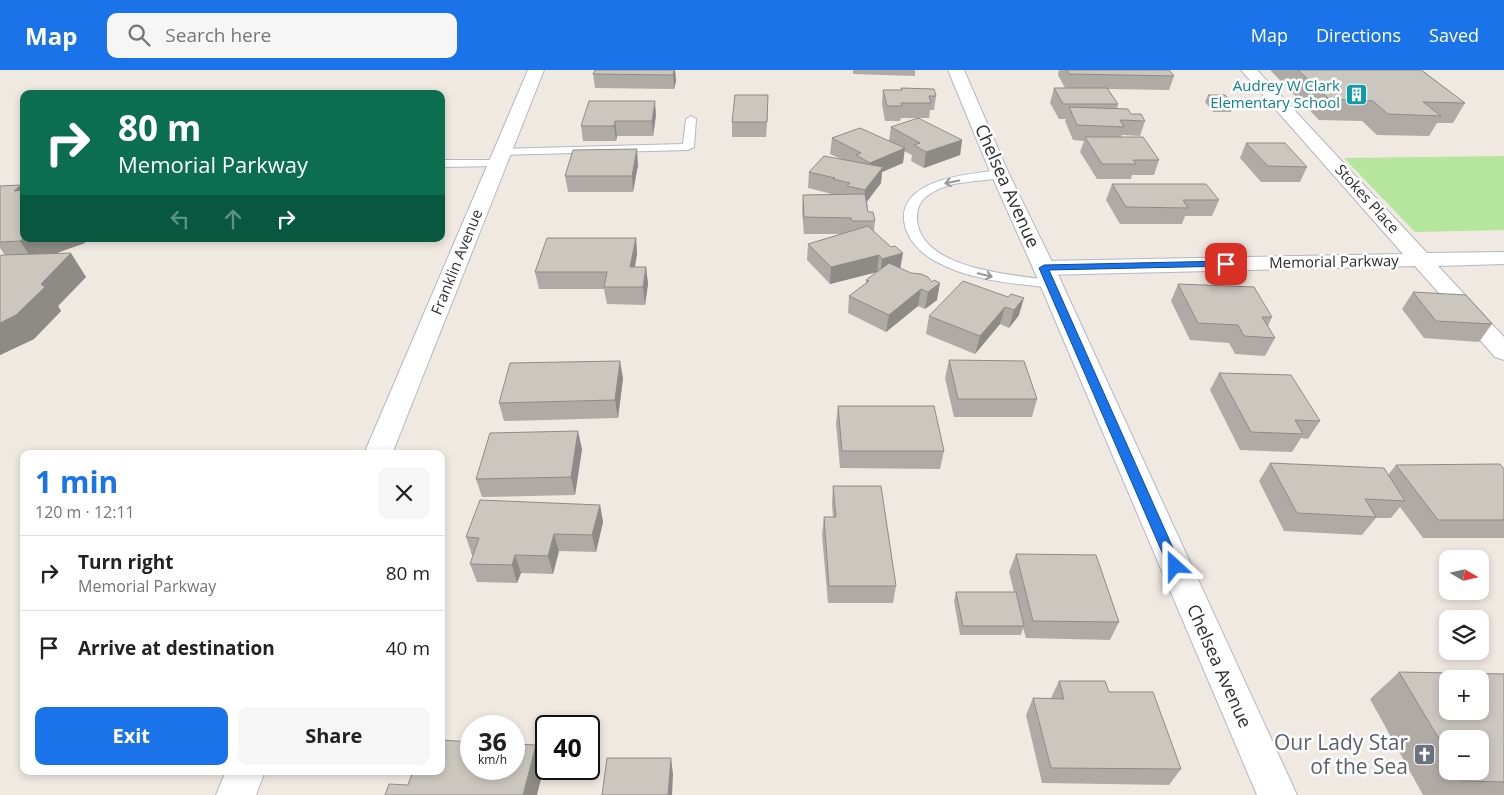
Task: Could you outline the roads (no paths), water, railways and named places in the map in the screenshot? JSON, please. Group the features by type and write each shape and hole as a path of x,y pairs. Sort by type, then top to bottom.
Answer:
{"street":[{"name":"Franklin Avenue","path":"380,450 536,70"},
{"name":"Chelsea Avenue","path":"956,70 1000,174 1277,795"},
{"name":"Stokes Place","path":"1249,70 1504,352"},
{"name":"Memorial Parkway","path":"1047,276 1504,258"},
{"path":"236,795 244,775"}],"lane":[{"path":"445,164 500,158 688,148 690,119"},
{"path":"1000,174 950,182 913,200 908,214 915,235 926,249 935,256 968,270 989,276 1047,276"}],"place":[{"name":"Audrey W Clark Elementary School","path":"1356,95"},
{"name":"Our Lady Star of the Sea","path":"1424,755"}]}
